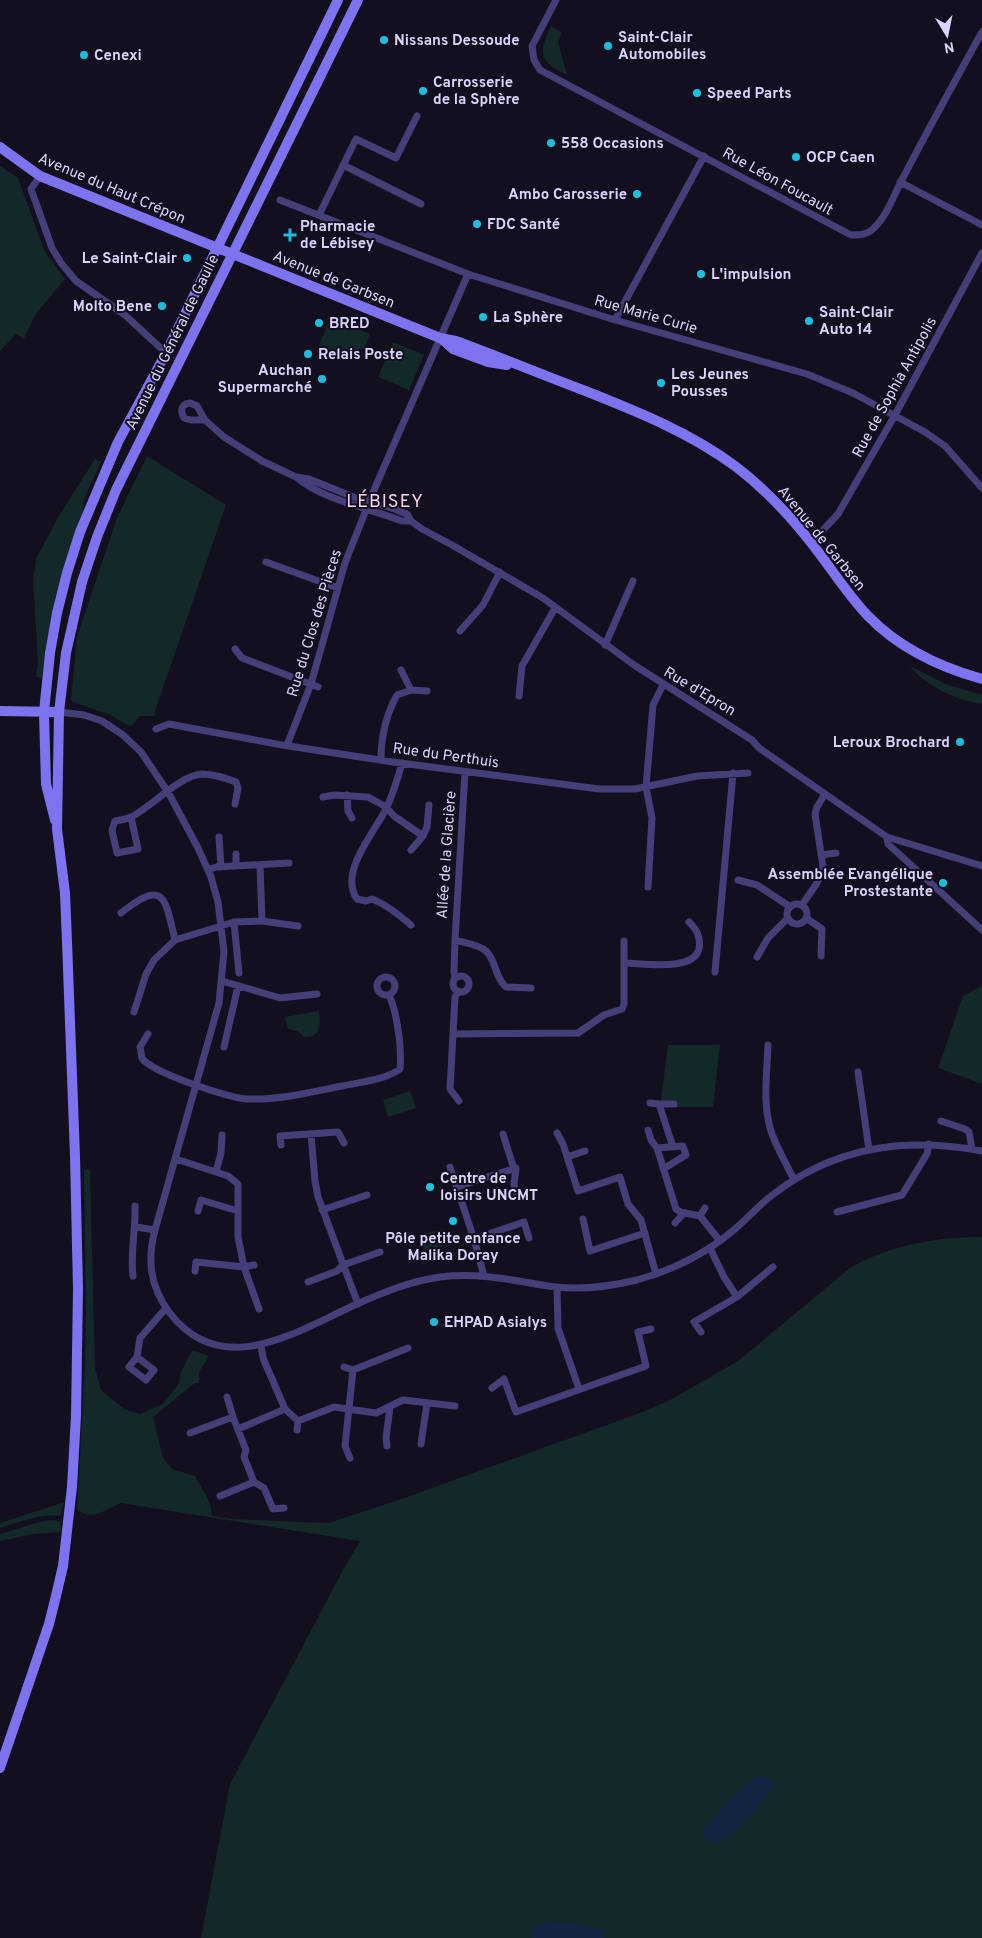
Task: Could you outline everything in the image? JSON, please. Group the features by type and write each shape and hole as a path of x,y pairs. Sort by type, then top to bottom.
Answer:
{"main road":[{"name":"Avenue du Général de Gaulle","path":"57,829 46,784 44,712 50,653 57,613 67,572 80,532 118,442 166,353 338,0"},
{"name":"Avenue du Général de Gaulle","path":"57,829 59,712 63,673 84,572 96,537 116,490 358,0"},
{"name":"Avenue du Haut Crépon","path":"0,147 40,176 218,248"},
{"name":"Avenue de Garbsen","path":"218,248 440,338 460,343 633,410 711,449 758,485 809,540 853,599 884,631 905,646 938,665 982,679"},
{"path":"0,711 59,712"},
{"path":"0,1768 43,1642 56,1596 65,1552 72,1478 78,1348 75,1156 66,915 57,829"}],"street":[{"name":"Rue Léon Foucault","path":"556,0 532,46 534,60 540,70 704,156 850,236 864,234 877,226 982,32"},
{"path":"319,215 356,139 396,158 418,116"},
{"path":"616,320 704,156"},
{"path":"343,165 421,204"},
{"path":"40,176 31,190 52,248 61,263 76,281 140,327 166,353"},
{"path":"900,182 982,225"},
{"name":"Rue Marie Curie","path":"280,200 468,274 616,320 807,374 853,393 896,415 945,446 982,488"},
{"name":"Rue de Sophia Antipolis","path":"809,540 823,530 838,514 896,415 982,253"},
{"name":"Rue du Clos des Pièces","path":"287,745 314,686 338,588 368,505 468,274"},
{"name":"Rue d'Epron","path":"205,420 245,452 296,477 309,479 402,521 411,521 543,598 605,645 752,740 760,748 887,836 982,866"},
{"path":"266,562 338,588"},
{"path":"460,631 483,605 500,572"},
{"path":"605,645 633,581"},
{"path":"519,696 522,666 555,608"},
{"path":"235,649 242,658 314,686"},
{"path":"401,670 411,690"},
{"path":"648,887 652,818 646,787 653,705 663,684"},
{"path":"381,760 388,710 397,695 411,690 427,691"},
{"path":"59,712 84,715 102,721 118,731 141,752 168,792 208,870 218,902 224,952 219,1003 150,1246 152,1275 155,1287 166,1308 176,1321 189,1332 208,1342 233,1348 261,1346 278,1341 398,1287 425,1280 453,1276 500,1277 556,1287 580,1288 619,1284 656,1274 684,1263 710,1248 737,1227 752,1212 794,1180 830,1162 869,1150 900,1144 929,1144 982,1151"},
{"name":"Rue du Perthuis","path":"156,729 169,724 381,760 598,789 619,790 646,787 697,776 734,773 748,774"},
{"path":"402,763 386,808 356,862 352,877 354,893 360,901 372,899 380,902 411,926"},
{"name":"Allée de la Glacière","path":"458,992 453,985 455,978 455,940 465,772"},
{"path":"715,972 734,773"},
{"path":"131,817 138,849 116,853 112,830 115,821 131,817 168,792 173,786 190,777 200,774 218,776 236,782 238,788 235,804"},
{"path":"802,905 817,883 823,867 815,814 825,794"},
{"path":"347,795 348,811 352,818"},
{"path":"323,797 347,795 368,797 423,836"},
{"path":"410,850 423,836 427,827 429,805"},
{"path":"887,836 888,844 982,930"},
{"path":"219,837 221,867"},
{"path":"821,855 836,853"},
{"path":"236,854 236,866"},
{"path":"208,870 221,867 289,864"},
{"path":"260,865 262,921"},
{"path":"738,880 757,885 790,906"},
{"path":"122,913 146,895 155,895 162,898 166,903 175,940"},
{"path":"796,903 802,905 807,912 806,918 798,924 792,923 787,919 786,912 790,906 796,903"},
{"path":"806,918 822,929 821,956"},
{"path":"757,957 768,938 787,919"},
{"path":"134,1012 146,974 154,960 175,940 234,922 262,921 298,926"},
{"path":"234,922 239,973"},
{"path":"624,963 679,964 693,959 698,953 700,942 697,930 689,922"},
{"name":"Allée de la Glacière","path":"455,940 482,948 488,952 502,984 506,987 531,988"},
{"path":"453,1034 578,1033 604,1014 622,1009 624,1004 624,941"},
{"name":"Allée de la Glacière","path":"455,978 462,976 468,981 467,988 458,992 455,997 450,1089 459,1101"},
{"path":"222,981 280,998 317,994"},
{"path":"224,1048 238,986"},
{"path":"148,1034 140,1047 142,1058 150,1065 196,1085 245,1099 257,1100 293,1096 394,1073 400,1069 396,1019 393,1003 389,995"},
{"path":"768,1045 766,1096 768,1119 772,1135 794,1180"},
{"path":"858,1072 869,1150"},
{"path":"650,1103 674,1104"},
{"path":"659,1104 673,1147"},
{"path":"941,1121 969,1132 972,1149"},
{"path":"648,1130 650,1140 657,1148 676,1209 684,1213 700,1216 720,1241"},
{"path":"281,1145 280,1136 338,1132 344,1143"},
{"path":"557,1133 568,1156 578,1191 620,1177 628,1204 640,1220 645,1233 656,1274"},
{"path":"311,1134 315,1181 322,1210 358,1304"},
{"path":"503,1134 514,1169 516,1168 514,1185 517,1195"},
{"path":"216,1172 221,1153 222,1135"},
{"path":"837,1212 902,1195 927,1154 929,1144"},
{"path":"657,1148 683,1146 686,1155 664,1168"},
{"path":"568,1156 585,1151"},
{"path":"176,1159 228,1176 238,1184 238,1237 244,1267 259,1309"},
{"path":"450,1166 484,1276"},
{"path":"457,1187 514,1169"},
{"path":"322,1210 367,1195"},
{"path":"198,1211 202,1200 238,1211"},
{"path":"133,1276 131,1264 136,1227 135,1206"},
{"path":"700,1216 705,1208"},
{"path":"675,1223 684,1213"},
{"path":"583,1219 590,1251 645,1233"},
{"path":"474,1239 524,1222 529,1238"},
{"path":"136,1227 155,1230"},
{"path":"710,1248 724,1277 737,1297"},
{"path":"308,1282 337,1271 343,1265 380,1252"},
{"path":"194,1271 196,1262 244,1267 254,1265"},
{"path":"701,1332 694,1322 737,1297 773,1267"},
{"path":"556,1287 558,1328 578,1390"},
{"path":"137,1357 140,1338 166,1308"},
{"path":"492,1388 504,1378 516,1412 646,1366 638,1332 651,1329"},
{"path":"261,1346 263,1358 285,1408 298,1421"},
{"path":"344,1367 353,1370 408,1348"},
{"path":"350,1458 345,1446 353,1370"},
{"path":"227,1397 246,1450 244,1457 254,1482 264,1488 273,1509 284,1508"},
{"path":"298,1421 334,1407 376,1413 403,1400 455,1406"},
{"path":"421,1444 427,1403"},
{"path":"387,1446 386,1438 390,1406"},
{"path":"238,1429 285,1408"},
{"path":"190,1433 233,1417"},
{"path":"297,1430 298,1421"},
{"path":"220,1496 254,1482"}],"green space":[{"path":"551,26 562,33 558,42 567,75 551,66 544,56 544,44"},
{"path":"0,166 18,178 45,252 65,279 35,315 24,339 16,334 0,351"},
{"path":"330,318 370,334 364,349 361,348 356,360 346,356 345,359 318,348"},
{"path":"393,342 424,355 409,390 378,377"},
{"path":"147,456 226,505 154,716 140,716 133,725 129,726 110,715 71,701 77,637 117,518"},
{"path":"95,459 101,462 84,499 83,512 74,534 56,596 45,650 42,678 36,677 38,661 33,581 36,559 60,514"},
{"path":"910,666 946,684 982,695 982,704 963,700 933,686"},
{"path":"982,986 982,1084 938,1068 963,996"},
{"path":"319,1011 320,1025 314,1035 304,1037 298,1031 288,1029 285,1017"},
{"path":"668,1045 720,1045 713,1107 660,1107"},
{"path":"410,1091 416,1108 388,1117 383,1100"},
{"path":"84,1168 90,1171 95,1368 101,1390 124,1409 140,1414 163,1404 180,1382 180,1374 192,1350 209,1356 199,1372 199,1383 195,1383 153,1417 163,1458 172,1469 195,1476 210,1503 212,1516 233,1519 328,1523 407,1497 640,1413 670,1400 738,1361 850,1268 865,1260 881,1253 914,1244 965,1237 982,1237 982,1938 201,1938 230,1784 360,1541 121,1503 93,1515 88,1515 77,1509 85,1366"},
{"path":"442,1229 446,1245 425,1251 420,1235"},
{"path":"64,1502 60,1516 38,1517 0,1528 0,1523"},
{"path":"52,1520 60,1521 61,1532 34,1534 0,1541 0,1534"}],"water":[{"path":"762,1774 774,1783 774,1786 755,1810 720,1843 713,1843 705,1839 703,1831 707,1826 741,1789 755,1777"},
{"path":"550,1921 595,1927 601,1929 604,1938 531,1938 531,1931"}],"place":[{"name":"Nissans Dessoude","path":"384,40"},
{"name":"Saint-Clair Automobiles","path":"608,46"},
{"name":"Cenexi","path":"84,55"},
{"name":"Carrosserie de la Sphère","path":"423,91"},
{"name":"Speed Parts","path":"697,93"},
{"name":"558 Occasions","path":"551,143"},
{"name":"OCP Caen","path":"796,157"},
{"name":"Ambo Carosserie","path":"637,194"},
{"name":"FDC Santé","path":"477,224"},
{"name":"Pharmacie de Lébisey","path":"290,235"},
{"name":"Le Saint-Clair","path":"187,258"},
{"name":"L'impulsion","path":"701,274"},
{"name":"Molto Bene","path":"162,306"},
{"name":"La Sphère","path":"483,317"},
{"name":"Saint-Clair Auto 14","path":"809,321"},
{"name":"BRED","path":"319,323"},
{"name":"Relais Poste","path":"308,354"},
{"name":"Auchan Supermarché","path":"322,379"},
{"name":"Les Jeunes Pousses","path":"661,383"},
{"name":"Leroux Brochard","path":"960,742"},
{"name":"Assemblée Evangélique Prostestante","path":"943,883"},
{"name":"Centre de loisirs UNCMT","path":"430,1187"},
{"name":"Pôle petite enfance Malika Doray","path":"453,1221"},
{"name":"EHPAD Asialys","path":"434,1322"}],"district":[{"name":"LÉBISEY","path":"385,501"}]}
